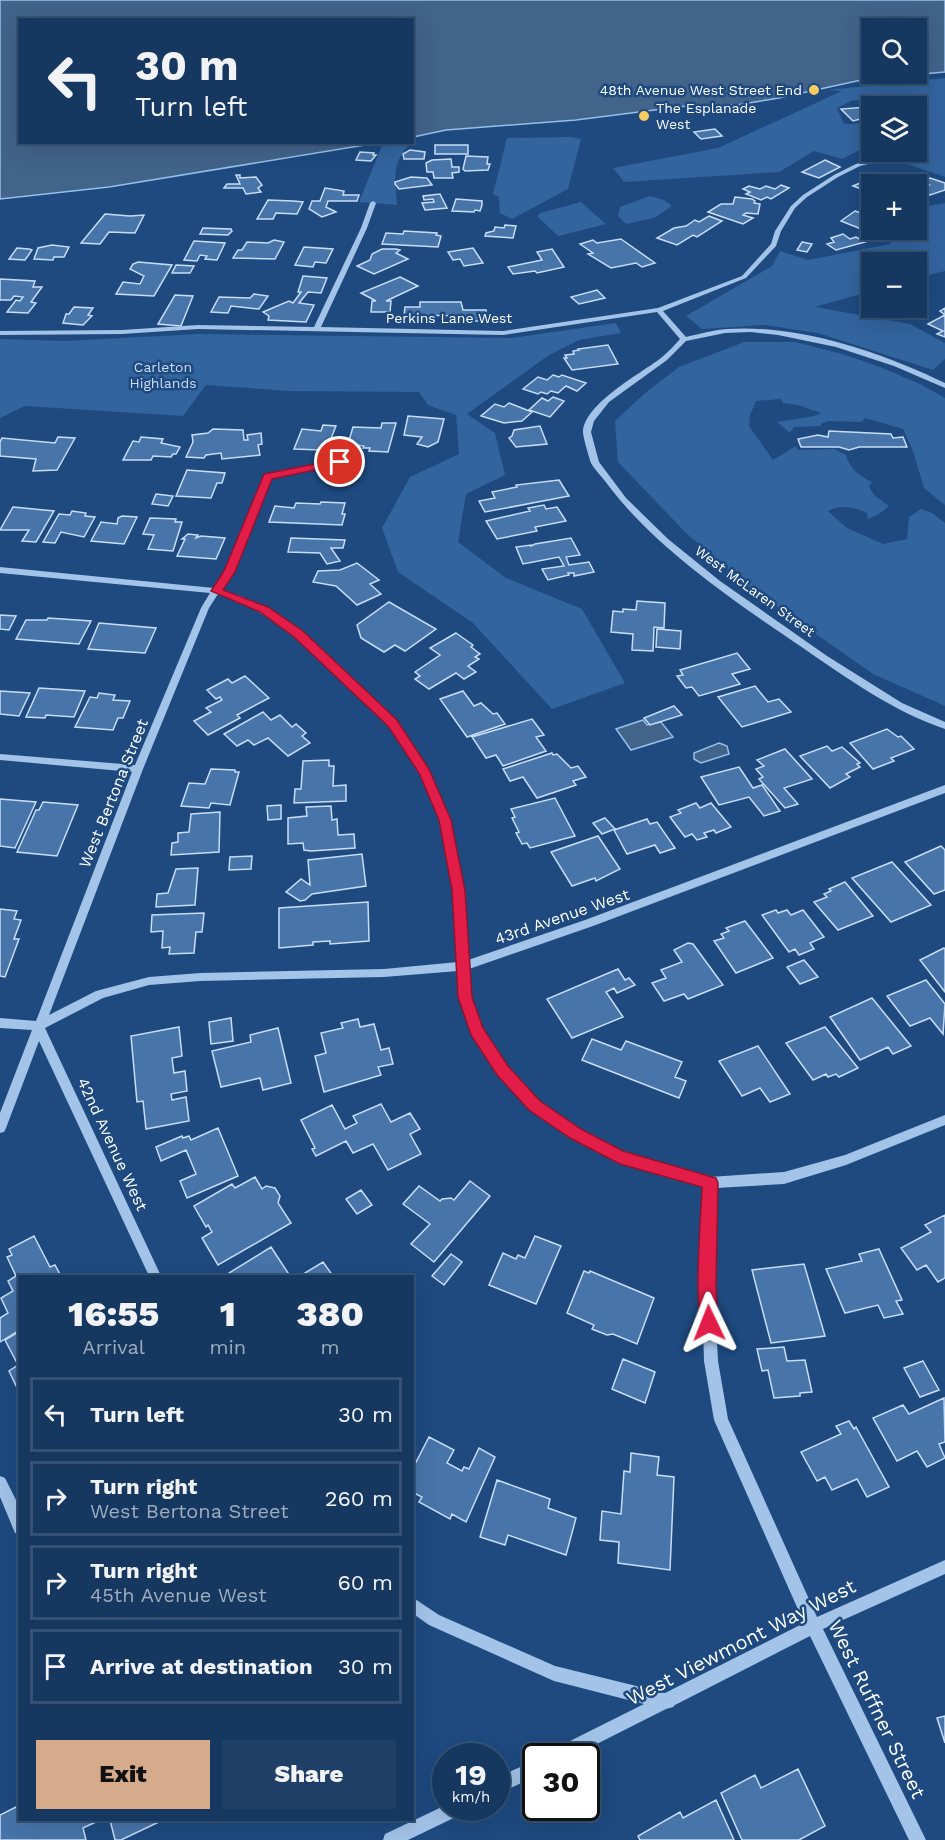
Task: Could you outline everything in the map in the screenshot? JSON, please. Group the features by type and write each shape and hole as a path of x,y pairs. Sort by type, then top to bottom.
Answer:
{"street":[{"path":"874,162 858,165 836,176 793,207 778,231 774,245 744,278 659,310 684,339 726,331 766,332 814,339 885,362 945,386"},
{"path":"317,328 364,228 373,203"},
{"name":"Perkins Lane West","path":"0,333 122,332 198,327 503,333 659,310"},
{"name":"West McLaren Street","path":"684,339 663,360 614,394 596,413 587,431 588,452 630,508 706,575 849,674 901,706 945,726"},
{"name":"West Bertona Street","path":"0,1128 138,769 205,608 230,572 268,476 340,462"},
{"path":"0,570 216,591 264,610 298,634 393,723 425,772 445,820 459,890 465,997 476,1031 502,1070 534,1106 575,1134 620,1157 710,1183 784,1178 846,1160 945,1120"},
{"path":"0,757 138,769"},
{"name":"43rd Avenue West","path":"38,1026 100,994 149,981 200,977 384,973 464,966 600,919 945,789"},
{"path":"0,1023 38,1026"},
{"name":"42nd Avenue West","path":"38,1026 155,1275"},
{"name":"West Ruffner Street","path":"710,1183 708,1307 711,1361 721,1420 813,1626 918,1840"},
{"path":"0,1483 18,1523"},
{"name":"West Viewmont Way West","path":"584,1743 813,1626 945,1567"},
{"path":"414,1605 434,1620 554,1673 668,1702"},
{"path":"391,1840 432,1820"}],"green space":[{"path":"945,78 945,177 904,163 927,162 927,154 930,153 927,152 927,96 861,96 861,100 851,101 837,108 844,124 861,123 861,149 842,159 814,151 779,172 624,182 613,168 718,148 842,91 827,90 886,84 927,84 927,80"},
{"path":"572,137 581,139 568,189 512,219 500,213 499,197 493,194 507,138"},
{"path":"383,144 409,144 397,165 395,179 397,205 359,202"},
{"path":"650,196 664,200 672,206 654,218 626,224 618,216 620,207"},
{"path":"581,202 606,224 558,236 537,216 540,213"},
{"path":"945,203 945,271 927,276 927,252 861,252 861,294 815,307 861,315 861,318 876,318 910,324 945,343 945,359 933,370 818,333 765,325 702,329 686,316 772,266 780,251 808,260 890,244 894,240 927,240 927,206"},
{"name":"Carleton Highlands","path":"616,323 621,333 579,340 549,355 467,414 495,433 505,475 466,494 458,542 506,578 582,609 625,683 552,709 473,623 398,572 382,528 410,477 459,454 456,415 428,405 419,392 289,391 206,385 183,416 25,406 0,418 0,339 66,341 197,334 512,338"},
{"path":"744,342 795,342 842,354 920,384 945,398 945,505 924,488 913,451 903,429 865,418 862,422 828,421 821,426 794,427 790,433 777,422 821,413 798,405 783,403 781,399 756,401 750,415 749,426 773,460 796,446 798,450 834,449 846,455 856,472 872,482 869,487 875,496 889,506 868,519 867,513 852,508 843,507 828,511 847,528 883,544 907,539 909,517 921,509 932,513 945,523 945,706 873,674 746,585 685,532 618,462 615,421 645,393 679,367"}],"shaded area":[{"path":"0,0 945,0 945,72 927,74 927,18 861,18 861,80 737,105 694,105 576,120 446,130 414,137 414,18 18,18 18,144 371,144 109,187 0,199"},
{"path":"643,720 647,725 661,722 673,737 631,750 616,729"},
{"path":"719,743 727,746 729,754 701,763 694,759 694,753"}],"building":[{"path":"861,107 861,119 853,121 841,109"},
{"path":"715,129 722,136 701,139 694,132"},
{"path":"435,145 468,145 468,154 435,154"},
{"path":"410,150 425,152 424,159 404,159 403,154"},
{"path":"360,152 376,155 371,161 356,160"},
{"path":"466,156 488,157 487,164 490,164 488,170 465,171 463,169"},
{"path":"451,159 452,167 459,167 459,172 452,173 453,178 434,178 433,172 427,172 426,163 432,160"},
{"path":"825,160 840,167 819,178 802,172"},
{"path":"236,175 240,175 240,178 256,177 262,185 258,188 261,192 246,194 243,188 224,188 227,184 240,184"},
{"path":"411,177 427,178 432,185 399,189 395,184 395,182"},
{"path":"930,178 945,183 945,190 927,194 929,185 927,180"},
{"path":"861,183 861,189 853,186"},
{"path":"781,185 789,188 771,199 767,197 761,200 746,194 750,192 743,189 749,186 760,189 766,186 775,189"},
{"path":"325,188 344,191 343,195 359,195 357,201 328,201 326,207 336,212 322,217 309,209 312,201 320,201"},
{"path":"440,194 447,208 425,210 422,203 434,202 433,199 424,200 423,196"},
{"path":"735,197 752,199 754,203 760,204 758,214 743,215 753,218 743,224 708,212 721,204 733,204"},
{"path":"456,199 482,201 480,211 452,211"},
{"path":"268,200 303,202 297,214 276,213 273,219 257,219"},
{"path":"855,211 861,213 861,229 841,221"},
{"path":"105,214 144,215 135,233 109,232 100,244 81,243"},
{"path":"709,216 722,221 697,237 693,235 677,245 657,238 674,228 686,226 695,220 699,222"},
{"path":"505,225 516,226 513,238 485,236 486,233 494,231 495,227 504,228"},
{"path":"203,228 231,229 232,231 228,235 200,234"},
{"path":"404,231 437,233 436,235 441,236 438,247 382,244 386,233 403,234"},
{"path":"843,234 850,239 856,237 865,242 836,250 827,244 834,242 831,238"},
{"path":"621,239 655,263 642,267 636,263 611,268 588,254 593,253 580,244 593,240 597,243"},
{"path":"274,240 284,242 275,259 233,258 247,242 268,243"},
{"path":"194,241 225,243 217,260 205,259 207,256 200,255 197,261 184,260"},
{"path":"802,242 812,244 807,252 797,250"},
{"path":"52,245 69,247 64,257 54,257 53,260 34,259 38,248"},
{"path":"304,247 333,249 326,263 315,262 313,267 295,265"},
{"path":"17,248 32,250 25,260 9,259"},
{"path":"473,248 483,263 464,266 460,259 453,260 448,252"},
{"path":"382,249 400,250 396,253 408,259 374,274 357,266 370,260 372,254"},
{"path":"552,249 564,267 537,273 535,271 513,274 508,267 542,260 537,252"},
{"path":"138,262 172,265 154,296 116,294 123,282 140,284 144,276 130,269"},
{"path":"176,265 194,266 190,273 172,273"},
{"path":"303,276 327,278 321,293 308,292 299,303 314,305 306,322 268,320 269,316 263,312 289,301 293,303 301,292 298,292"},
{"path":"400,277 418,286 386,301 391,301 390,312 371,312 372,301 376,301 361,293"},
{"path":"0,279 35,281 33,287 42,287 31,302 36,303 28,313 7,312 16,300 20,301 23,297 14,296 11,300 0,300"},
{"path":"597,290 605,298 579,304 571,297"},
{"path":"254,294 268,296 259,309 231,306 228,313 211,312 219,297 250,298"},
{"path":"175,295 193,296 181,326 158,324"},
{"path":"420,302 461,302 463,310 486,310 486,321 469,321 469,316 404,315 405,307 420,307"},
{"path":"74,307 93,308 88,315 92,316 83,325 63,323 66,314 69,314"},
{"path":"945,315 945,337 937,334 943,331 928,324"},
{"path":"608,345 618,364 572,370 564,358 567,358 565,355 574,354 573,351 578,349"},
{"path":"553,375 559,377 562,375 586,383 577,391 566,386 558,393 551,391 547,394 541,392 538,394 523,389 538,377 547,380"},
{"path":"553,397 564,401 550,417 529,410 542,398 548,401"},
{"path":"509,403 532,412 522,421 504,423 481,416 495,404 504,407"},
{"path":"408,416 444,419 438,442 428,447 417,444 422,437 404,435"},
{"path":"382,423 396,423 388,452 369,451 370,448 348,444 353,427 381,428"},
{"path":"323,425 336,426 330,441 325,441 321,450 294,449 302,429 321,431"},
{"path":"540,426 547,444 516,447 509,438 514,430"},
{"path":"213,429 243,430 244,440 248,440 247,435 261,433 262,444 258,445 260,455 222,459 221,453 206,455 204,458 186,457 193,442 192,435 208,433"},
{"path":"829,431 891,434 893,438 903,437 907,447 859,447 849,450 839,447 801,447 798,439 818,435 828,437"},
{"path":"58,437 75,438 57,470 33,471 36,459 0,456 2,438 55,443"},
{"path":"141,437 163,439 161,443 180,447 171,457 153,456 151,460 123,460 133,441 139,442"},
{"path":"187,470 225,473 222,483 217,483 211,498 176,496"},
{"path":"559,480 569,496 485,512 479,501 495,498 492,492 517,487 516,485"},
{"path":"156,494 173,496 168,506 152,504"},
{"path":"321,502 345,503 342,525 269,522 275,506 294,508 296,503 320,504"},
{"path":"544,505 546,509 557,507 566,521 535,527 537,531 497,539 486,521 530,511 528,508"},
{"path":"13,507 54,511 36,542 22,541 29,530 0,530"},
{"path":"72,511 95,517 84,537 61,532 55,543 43,542 59,514 70,515"},
{"path":"137,517 124,544 91,541 101,522 117,524 118,518"},
{"path":"150,518 176,519 175,522 182,522 173,551 148,549 154,535 143,534"},
{"path":"188,534 198,535 196,538 201,536 225,538 216,559 177,556 185,539 182,539"},
{"path":"291,538 345,540 343,548 331,548 340,561 327,564 320,553 288,552"},
{"path":"571,538 580,555 566,557 569,565 589,562 594,572 574,576 574,573 568,573 569,575 548,580 542,569 564,566 559,557 523,564 516,547 531,546"},
{"path":"357,563 379,580 370,584 381,594 357,605 336,586 313,582 318,571 340,570"},
{"path":"637,601 665,603 664,628 654,627 653,651 632,650 633,634 611,632 613,611 636,610"},
{"path":"389,602 436,629 405,651 395,645 384,652 361,638 357,625"},
{"path":"0,615 16,616 9,630 0,629"},
{"path":"48,618 91,621 79,644 16,639 26,620 47,620"},
{"path":"99,623 156,628 145,653 88,649"},
{"path":"657,629 681,631 680,649 656,647"},
{"path":"456,633 473,645 471,647 480,654 475,657 479,659 468,666 476,672 464,679 456,673 429,689 415,679 420,676 415,672 440,655 430,648"},
{"path":"737,653 750,669 732,674 740,684 699,696 692,687 686,688 677,676 683,675 680,670"},
{"path":"245,676 269,698 237,715 240,718 208,735 194,721 211,712 206,708 222,700 220,697 216,699 207,690 228,679 232,683"},
{"path":"755,686 768,702 779,699 791,712 742,727 718,697"},
{"path":"39,688 85,691 74,717 46,715 45,718 26,717"},
{"path":"0,691 30,693 19,716 0,714"},
{"path":"463,691 474,706 481,703 493,714 497,713 505,724 467,737 440,699"},
{"path":"99,693 115,695 113,700 130,701 123,718 118,718 113,730 75,727 90,697 97,698"},
{"path":"674,706 682,715 650,725 644,718"},
{"path":"263,712 271,720 280,715 292,727 296,724 306,733 302,736 310,743 288,756 268,738 254,745 248,740 237,746 224,734"},
{"path":"532,719 544,735 536,737 546,751 503,766 496,755 486,758 472,737"},
{"path":"887,729 898,737 901,736 914,749 891,758 894,761 873,769 850,743"},
{"path":"827,746 832,751 842,747 860,763 857,764 860,767 846,774 850,777 830,788 800,756"},
{"path":"785,749 812,779 784,788 798,804 785,808 759,779 763,777 756,769 764,766 757,760"},
{"path":"552,753 557,754 571,768 578,766 586,777 573,781 576,785 537,798 523,777 510,781 503,769"},
{"path":"329,760 329,766 334,766 333,786 346,785 346,801 294,803 295,789 301,789 303,761"},
{"path":"739,767 753,788 762,785 780,811 764,816 749,797 719,805 701,777"},
{"path":"211,769 239,772 230,805 211,803 209,808 181,806 189,783 205,784"},
{"path":"555,798 575,836 530,848 527,843 522,844 516,833 519,832 512,818 515,817 511,809"},
{"path":"0,799 36,802 15,848 0,846"},
{"path":"43,802 78,805 57,856 17,852 36,810 39,810"},
{"path":"696,803 700,808 711,803 731,827 716,833 714,830 704,833 707,837 697,840 692,834 685,837 670,817 681,813 678,810"},
{"path":"281,805 281,819 268,820 267,806"},
{"path":"331,806 332,820 337,819 338,835 354,834 355,848 311,851 304,850 303,843 288,844 288,818 307,816 306,807"},
{"path":"220,812 219,852 171,855 172,843 178,842 178,833 189,832 191,814"},
{"path":"605,818 615,829 602,834 593,823"},
{"path":"647,819 650,824 657,822 675,848 660,853 655,845 627,854 614,830"},
{"path":"598,836 620,869 596,881 595,878 572,886 551,852"},
{"path":"941,846 945,850 945,890 934,894 905,862"},
{"path":"362,854 366,886 312,894 300,901 286,892 301,879 310,885 308,860"},
{"path":"252,856 251,869 229,870 230,857"},
{"path":"892,862 931,905 891,922 852,878"},
{"path":"198,868 195,905 156,907 157,894 168,893 176,869"},
{"path":"845,882 873,916 838,930 814,902 827,897 824,894 831,891 829,889"},
{"path":"368,902 369,941 330,944 330,941 313,942 313,945 279,948 279,908"},
{"path":"0,909 17,911 14,919 21,920 14,939 19,939 5,977 0,976"},
{"path":"776,910 778,913 787,910 791,915 803,910 824,937 810,943 814,949 799,955 795,949 789,952 762,915"},
{"path":"204,913 202,932 196,932 194,953 169,954 170,947 162,948 163,931 151,932 152,915"},
{"path":"745,921 773,958 736,973 714,941 724,938 721,934 729,931 726,928"},
{"path":"688,943 693,944 723,985 688,999 684,994 664,1001 652,983 666,978 661,970 682,962 674,950"},
{"path":"945,949 945,992 920,960"},
{"path":"804,960 818,977 800,984 787,967"},
{"path":"618,969 625,980 629,978 635,985 617,993 614,988 606,992 623,1017 572,1038 547,999"},
{"path":"926,980 945,1004 943,1034 930,1018 910,1026 887,996"},
{"path":"872,998 911,1046 893,1054 888,1047 860,1060 830,1017"},
{"path":"231,1018 233,1041 211,1044 209,1022"},
{"path":"358,1019 360,1027 374,1024 381,1050 389,1048 393,1064 378,1067 381,1075 324,1092 315,1056 326,1053 321,1033 343,1028 341,1023"},
{"path":"179,1027 182,1056 172,1058 174,1073 185,1071 187,1091 171,1094 172,1100 186,1097 189,1121 146,1129 143,1101 137,1102 131,1036"},
{"path":"825,1027 858,1068 839,1077 836,1074 828,1077 826,1074 813,1080 786,1043"},
{"path":"278,1028 291,1083 263,1090 260,1078 221,1087 212,1051 251,1042 250,1035"},
{"path":"592,1039 621,1050 626,1041 682,1062 675,1077 686,1081 679,1098 582,1060"},
{"path":"758,1046 790,1094 770,1102 760,1088 742,1096 719,1061"},
{"path":"381,1104 391,1122 410,1113 420,1129 410,1134 421,1154 388,1170 373,1144 353,1153 346,1141 316,1156 312,1149 315,1148 301,1120 332,1105 345,1129 357,1123 353,1116"},
{"path":"218,1128 238,1176 187,1198 180,1181 196,1174 186,1150 161,1161 156,1147 182,1136 183,1138 189,1136 191,1140"},
{"path":"255,1177 262,1189 266,1186 275,1188 280,1196 278,1203 291,1223 218,1265 202,1238 212,1232 208,1225 206,1227 194,1206 232,1184 235,1188"},
{"path":"470,1181 490,1196 434,1262 411,1244 430,1224 403,1204 419,1186 440,1201 451,1198 454,1200"},
{"path":"361,1190 372,1205 357,1214 346,1199"},
{"path":"945,1215 945,1278 938,1282 926,1265 917,1270 901,1248 931,1232 925,1225"},
{"path":"34,1236 50,1267 55,1265 60,1275 18,1275 18,1331 0,1342 0,1318 8,1313 1,1298 13,1291 8,1281 16,1276 7,1257 12,1255 9,1249"},
{"path":"535,1236 561,1246 536,1304 489,1285 503,1253 516,1259 518,1255 525,1258"},
{"path":"271,1247 289,1275 230,1275 229,1273"},
{"path":"879,1249 902,1300 896,1301 903,1314 884,1318 878,1305 845,1313 826,1269 862,1261 859,1254"},
{"path":"451,1254 462,1262 444,1285 432,1276"},
{"path":"323,1262 332,1275 302,1275"},
{"path":"804,1264 825,1336 771,1343 752,1270"},
{"path":"584,1271 589,1273 590,1271 654,1298 637,1344 613,1334 607,1335 592,1329 594,1325 567,1313"},
{"path":"18,1332 18,1365 5,1340"},
{"path":"784,1347 787,1361 805,1360 812,1392 800,1393 800,1396 774,1398 768,1370 762,1371 757,1349"},
{"path":"623,1359 655,1372 645,1403 612,1389"},
{"path":"923,1361 939,1390 920,1397 904,1368"},
{"path":"18,1365 18,1390 9,1371"},
{"path":"944,1398 945,1442 939,1444 945,1458 927,1467 917,1451 897,1461 873,1418 903,1405 909,1414"},
{"path":"849,1421 854,1429 856,1427 889,1487 867,1497 857,1479 832,1490 825,1477 817,1481 801,1452 841,1434 836,1426"},
{"path":"429,1437 454,1450 447,1463 462,1471 464,1467 469,1469 479,1448 495,1457 466,1522 452,1514 450,1519 419,1502 422,1497 414,1493 414,1466"},
{"path":"631,1453 659,1457 657,1475 674,1477 670,1570 618,1563 619,1542 600,1540 602,1511 621,1514 624,1471 630,1472"},
{"path":"497,1480 550,1499 548,1508 576,1518 566,1555 508,1535 505,1545 480,1537"},
{"path":"945,1716 945,1743 937,1718"},
{"path":"798,1769 825,1826 799,1840 742,1840 721,1793 755,1775 761,1788"},
{"path":"716,1800 734,1840 640,1840 638,1836 680,1812 683,1818"},
{"path":"18,1806 18,1821 98,1821 83,1828 86,1840 0,1840 0,1815"},
{"path":"110,1821 161,1821 121,1840 115,1840"}],"place":[{"name":"48th Avenue West Street End","path":"814,90"},
{"name":"The Esplanade West","path":"644,116"}],"route":[{"path":"340,462 268,476 230,572 216,591 264,610 298,634 393,723 425,772 445,820 459,890 465,997 476,1031 502,1070 534,1106 575,1134 620,1157 710,1183 709,1323"}]}
